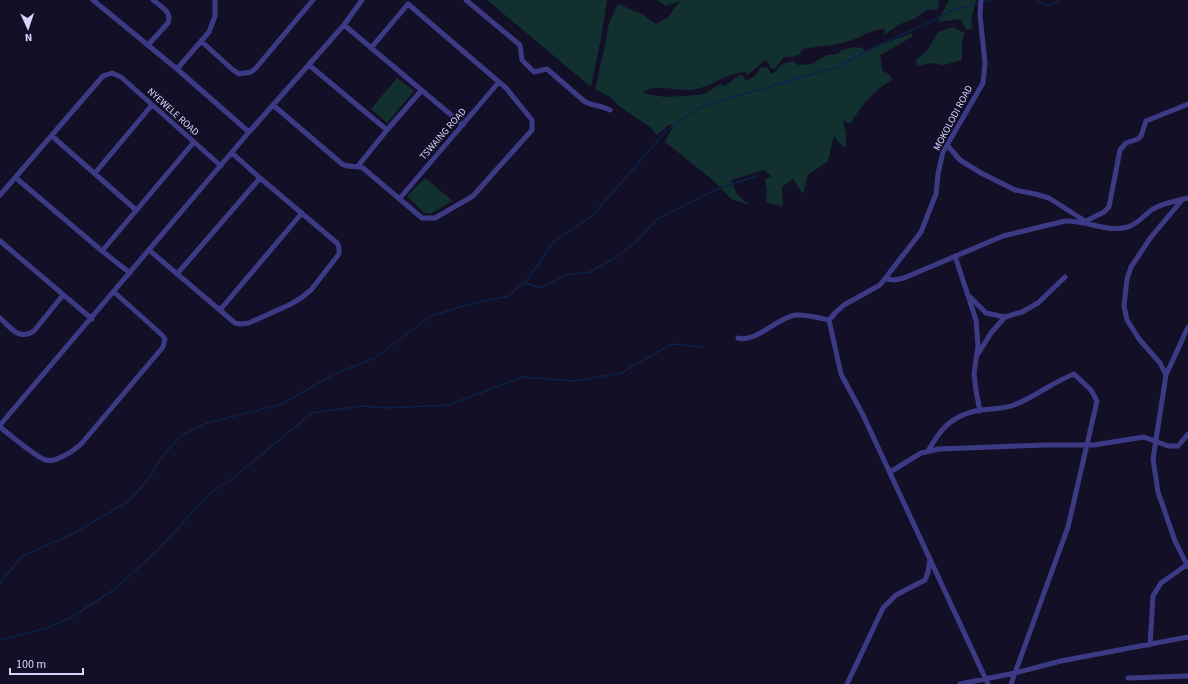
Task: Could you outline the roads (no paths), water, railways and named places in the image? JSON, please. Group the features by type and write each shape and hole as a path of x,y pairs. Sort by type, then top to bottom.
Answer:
{"street":[{"path":"93,0 177,69 249,132"},
{"path":"148,45 168,24 169,19 167,11 154,0"},
{"path":"177,69 209,32 214,22 215,0"},
{"path":"201,41 233,70 240,74 251,72 256,68 312,0"},
{"path":"114,292 162,335 165,339 163,347 77,448 55,460 51,461 42,459 0,426 249,132 344,25 362,0"},
{"path":"466,0 520,45 523,61 534,72 547,69 584,101 591,104 600,105 610,110"},
{"name":"MOKOLODI ROAD","path":"829,320 844,305 880,285 921,232 935,199 943,152 983,83 985,63 980,15 981,0"},
{"path":"273,105 342,164 363,168 422,218 435,218 477,193 532,130 532,120 506,88 410,2 371,48"},
{"path":"344,25 463,125"},
{"path":"309,65 387,130"},
{"name":"NYEWELE ROAD","path":"52,136 103,76 112,73 121,77 221,166"},
{"name":"TSWAING ROAD","path":"400,198 499,82"},
{"path":"358,166 421,91"},
{"path":"1083,222 1109,208 1120,150 1123,145 1140,138 1146,121 1188,104"},
{"path":"95,173 152,105"},
{"path":"0,195 52,136 136,210"},
{"path":"102,251 194,142"},
{"path":"947,145 960,160 981,173 1015,190 1049,198 1083,222"},
{"path":"149,250 220,310 235,322 240,324 245,324 289,305 311,290 339,254 337,242 232,153"},
{"path":"16,178 130,273"},
{"path":"178,274 260,178"},
{"path":"886,279 894,280 904,278 1003,236 1065,221 1083,222 1101,228 1128,227 1140,222 1156,207 1186,199"},
{"path":"1166,375 1160,363 1139,338 1127,320 1124,306 1127,279 1131,267 1151,237 1186,199"},
{"path":"220,310 302,213"},
{"path":"0,241 92,319"},
{"path":"955,256 976,320 978,346 974,373 980,410"},
{"path":"969,297 986,313 1005,317 1022,312 1038,303 1065,277"},
{"path":"0,318 18,334 23,336 34,331 63,294"},
{"path":"738,338 749,338 782,320 795,315 806,315 829,320 841,374 863,415 987,682"},
{"path":"976,357 991,333 1005,317"},
{"path":"1150,645 1153,596 1161,583 1188,566 1174,541 1158,492 1153,458 1166,375 1188,327"},
{"path":"928,451 947,423 975,411 997,410 1014,405 1074,374 1091,390 1097,401 1068,527 1011,684"},
{"path":"890,472 921,453 938,449 1046,445 1087,446 1144,437 1168,446 1178,446 1188,434"},
{"path":"847,684 882,608 896,595 925,580 930,559"},
{"path":"960,684 987,682 1015,673 1061,662 1188,637"},
{"path":"1128,678 1188,676"}],"waterway":[{"path":"0,583 22,556 73,534 130,500 149,478 164,454 182,435 207,423 282,404 332,375 375,358 431,316 467,305 508,296 528,279 553,242 592,216 667,130 700,107 837,67 881,44 953,10 991,0"},
{"path":"1037,0 1048,6 1060,0"},
{"path":"524,282 541,288 566,275 590,272 616,257 635,243 657,219 720,188 757,176"},
{"path":"0,640 47,628 72,617 115,589 158,550 209,494 233,478 312,413 361,406 386,408 448,405 523,377 574,381 621,373 672,344 704,347"}]}
